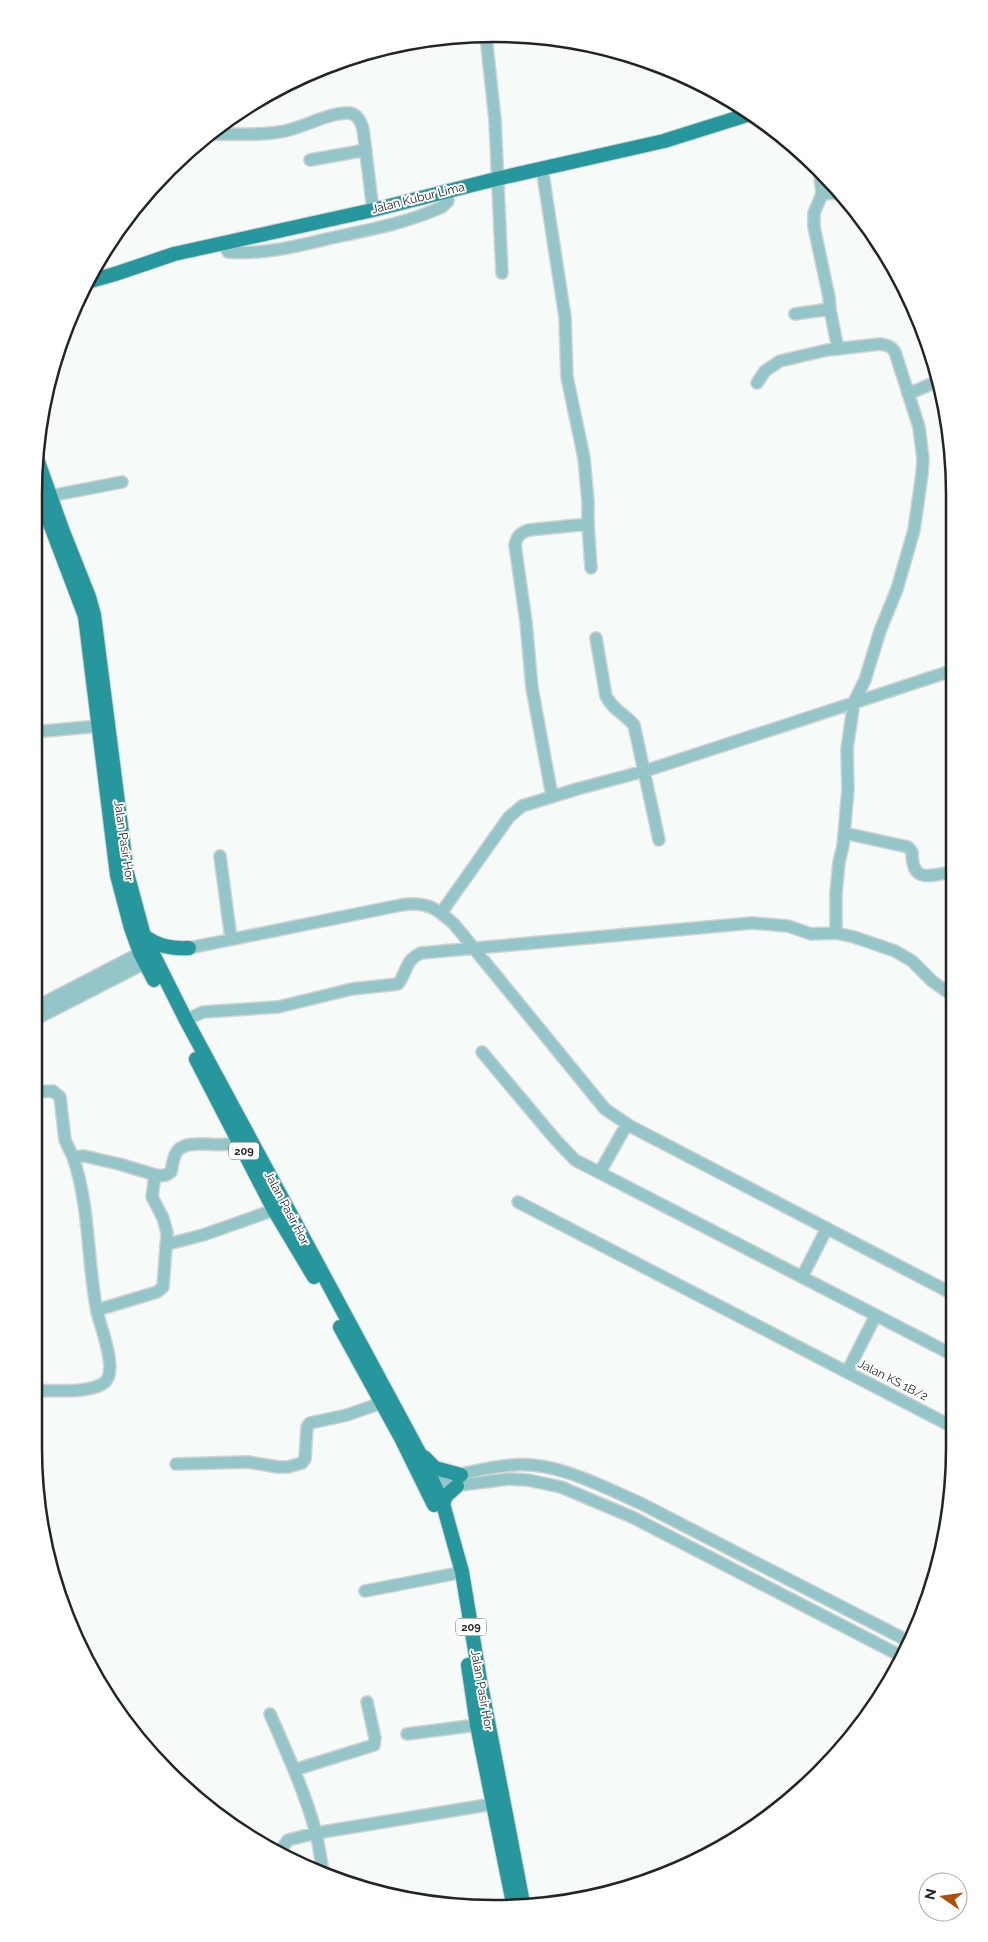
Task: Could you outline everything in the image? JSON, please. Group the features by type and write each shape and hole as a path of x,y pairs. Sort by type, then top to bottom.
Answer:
{"main road":[{"name":"Jalan Kubur Lima","path":"97,279 172,254 374,210 496,178 664,141 741,117"},
{"name":"Jalan Pasir Hor","path":"43,475 86,588 94,615 128,873 144,936 161,974 421,1456 443,1504 462,1572 480,1680 522,1899"},
{"name":"Jalan Pasir Hor","path":"42,503 84,616 117,875 125,911 143,958 274,1210 314,1278 420,1475 435,1508 453,1574 477,1725 512,1899"},
{"path":"144,936 167,948 189,948"},
{"path":"161,974 167,957 189,948"},
{"path":"421,1456 435,1468 459,1480 446,1496 443,1504"}],"street":[{"path":"487,42 495,120 496,178 502,273"},
{"path":"222,134 257,134 285,131 326,118 349,113 354,115 360,120 363,129 374,210"},
{"path":"310,160 366,150"},
{"path":"542,168 565,317 567,377 584,458 591,568"},
{"path":"821,183 822,194 814,213 814,227 838,349"},
{"path":"224,243 228,252 248,254 286,248 378,228 442,207 448,200 447,191"},
{"path":"822,194 831,193"},
{"path":"795,314 830,309"},
{"path":"757,383 765,370 780,361 838,349 880,344 891,347 895,352 919,427 923,459 918,511 897,589 880,631 865,680 854,702 847,749 848,789 844,833 837,875 836,933"},
{"path":"908,394 932,384"},
{"path":"50,496 122,482"},
{"path":"552,796 532,688 526,622 515,545 521,533 529,530 588,524"},
{"path":"596,638 606,696 610,704 628,717 634,725 660,840"},
{"path":"441,913 515,810 522,806 645,771 946,673"},
{"path":"42,731 99,726"},
{"path":"844,833 908,847 912,852 912,866 920,874 929,876 946,873"},
{"path":"220,856 231,939"},
{"path":"189,948 401,905 421,904 432,906 454,924 605,1109 626,1124 946,1290"},
{"path":"186,1020 203,1012 278,1007 352,989 398,984 402,979 408,961 421,953 752,923 783,925 811,934 836,933 854,937 905,956 932,981 946,991"},
{"path":"42,1004 143,958"},
{"path":"42,1015 143,958"},
{"path":"482,1052 555,1140 575,1160 946,1351"},
{"path":"42,1092 53,1091 60,1097 65,1140 74,1157 81,1184 97,1310 111,1371 106,1381 95,1388 42,1391"},
{"path":"600,1172 626,1124"},
{"path":"74,1157 84,1156 155,1175 166,1175 171,1172 177,1151 183,1146 190,1144 229,1145 239,1141"},
{"path":"97,1310 157,1292 164,1282 164,1262 168,1244 163,1218 152,1196 155,1175"},
{"name":"Jalan KS 1B/2","path":"518,1202 946,1423"},
{"path":"168,1244 203,1235 274,1210"},
{"path":"802,1277 827,1228"},
{"path":"847,1372 876,1316"},
{"path":"176,1464 240,1462 294,1467 302,1463 304,1459 307,1427 310,1423 347,1415 381,1403"},
{"path":"434,1484 459,1480 514,1465 540,1467 567,1473 640,1503 903,1639"},
{"path":"459,1480 528,1480 561,1487 632,1517 896,1653"},
{"path":"738,1572 746,1558"},
{"path":"365,1591 453,1574"},
{"path":"294,1770 374,1745 376,1738 367,1702"},
{"path":"270,1714 294,1770 316,1834 322,1865"},
{"path":"407,1734 477,1725"},
{"path":"283,1847 288,1840 316,1834 493,1804"}]}
